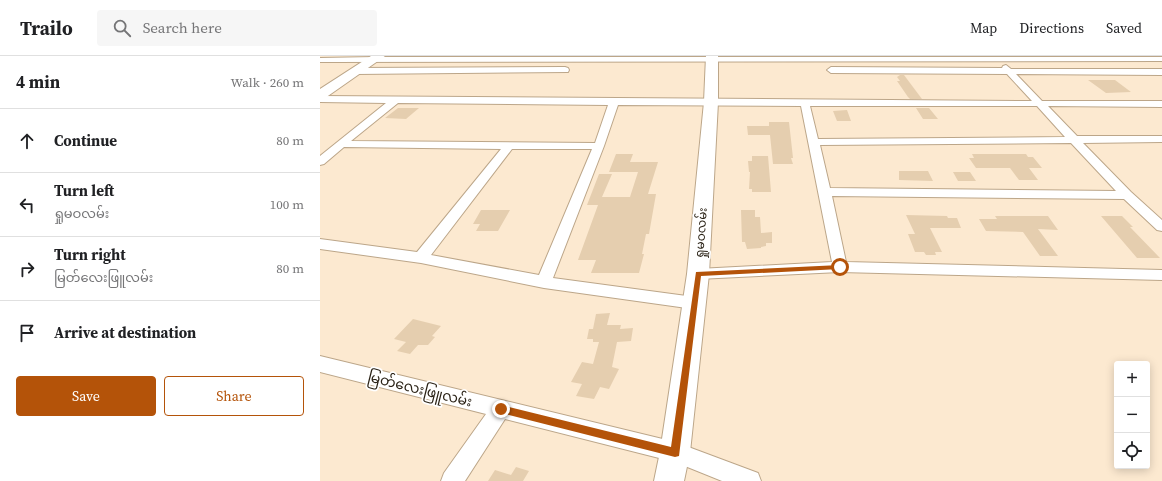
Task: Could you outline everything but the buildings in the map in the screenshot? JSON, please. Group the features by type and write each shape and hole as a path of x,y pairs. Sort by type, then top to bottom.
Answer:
{"street":[{"path":"320,95 377,57"},
{"path":"320,60 377,57 712,65 1061,58 1162,59"},
{"path":"998,60 1127,195 1162,227"},
{"name":"ရှုမဝလမ်း","path":"669,481 675,452 698,274 711,102 712,65"},
{"path":"356,71 578,70"},
{"path":"822,70 1162,72"},
{"path":"320,99 614,102 1162,104"},
{"path":"320,162 395,100"},
{"path":"544,282 599,146 614,102"},
{"path":"804,103 825,192 840,267"},
{"path":"813,142 1075,141 1162,139"},
{"path":"341,144 599,146"},
{"path":"421,258 509,146"},
{"path":"825,192 1127,195"},
{"path":"320,244 421,258 544,282 694,303"},
{"path":"698,274 840,267 1162,275"},
{"name":"မြတ်လေးဖြူလမ်း","path":"320,364 675,452 750,481"},
{"path":"452,481 501,409"}],"route":[{"path":"501,409 675,452 698,274 840,267"}]}
